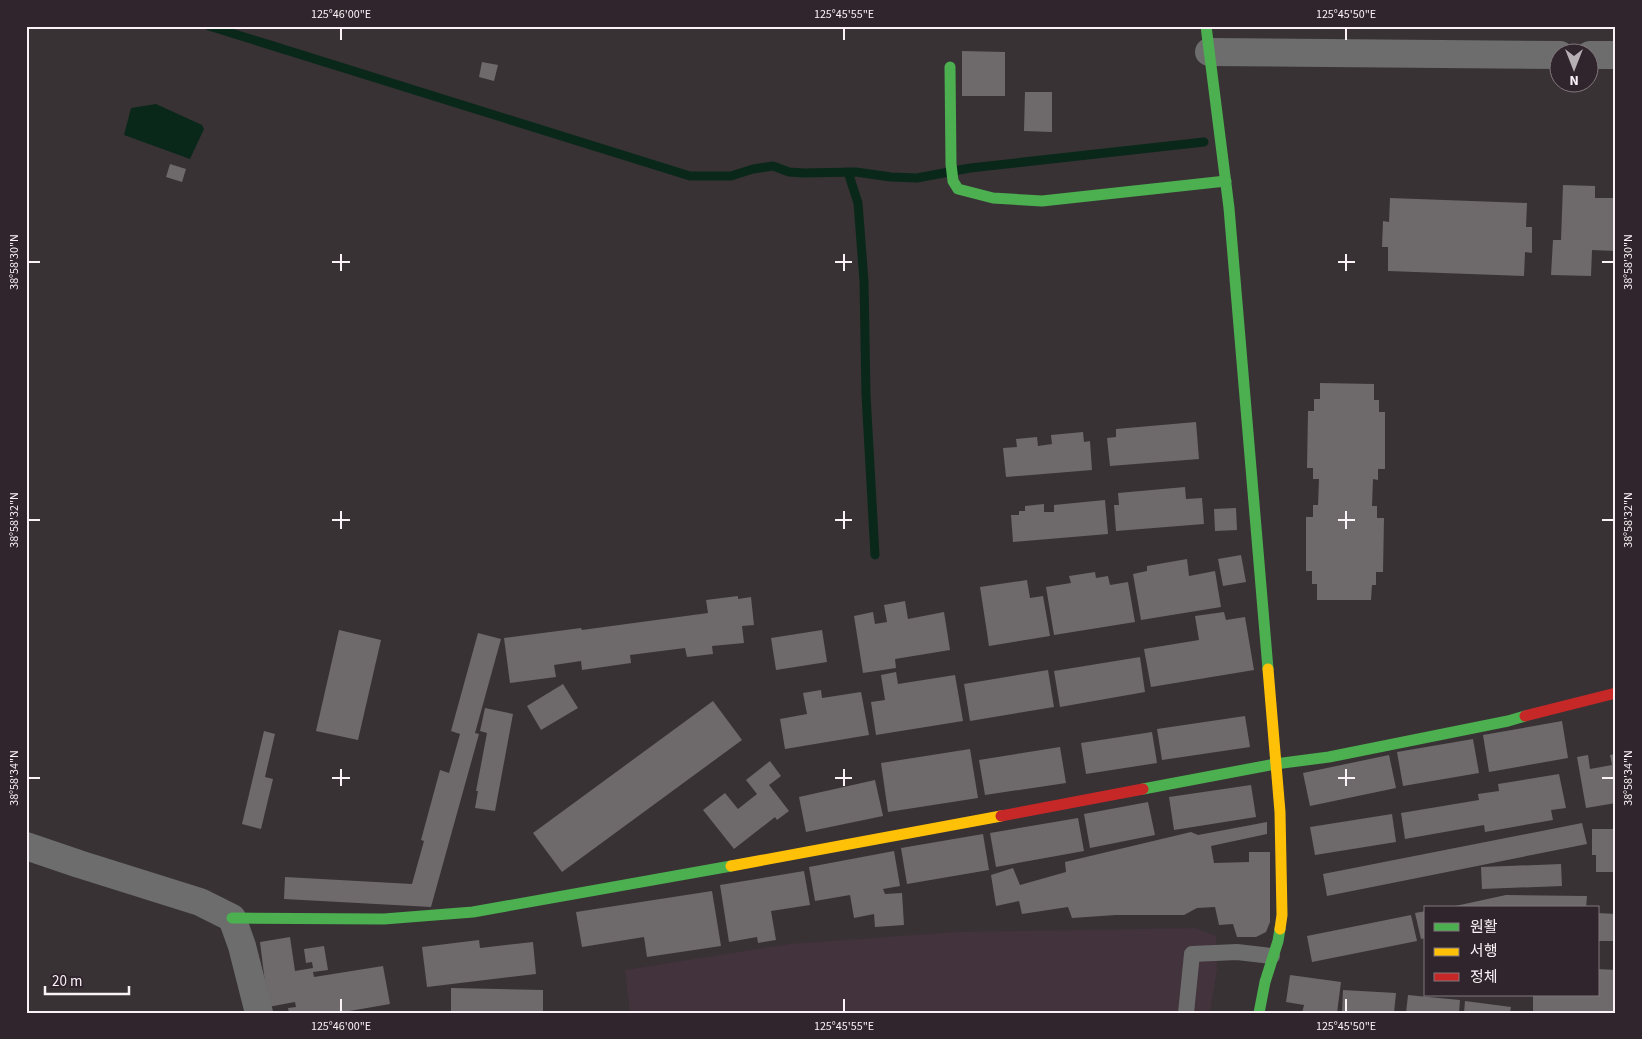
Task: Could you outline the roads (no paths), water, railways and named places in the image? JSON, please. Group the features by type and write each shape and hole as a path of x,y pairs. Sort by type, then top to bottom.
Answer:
{"street":[{"path":"1259,1013 1264,982 1278,941 1282,915 1280,812 1229,208 1208,39 1550,55"},
{"path":"1600,55 1616,55"},
{"path":"950,67 951,164 953,181 958,189 994,198 1042,201 1226,181"},
{"path":"26,846 200,902 232,918 384,919 473,912 847,845 1275,764 1329,757 1508,720 1616,693"},
{"path":"232,918 242,946 259,1013"}],"lane":[{"path":"1186,1013 1192,954 1237,952 1272,956"}],"waterway":[{"path":"209,26 690,176 731,176 753,169 773,166 789,172 856,172 891,177 917,178 970,168 1204,142"},
{"path":"848,172 858,203 864,281 866,395 875,555"}]}
